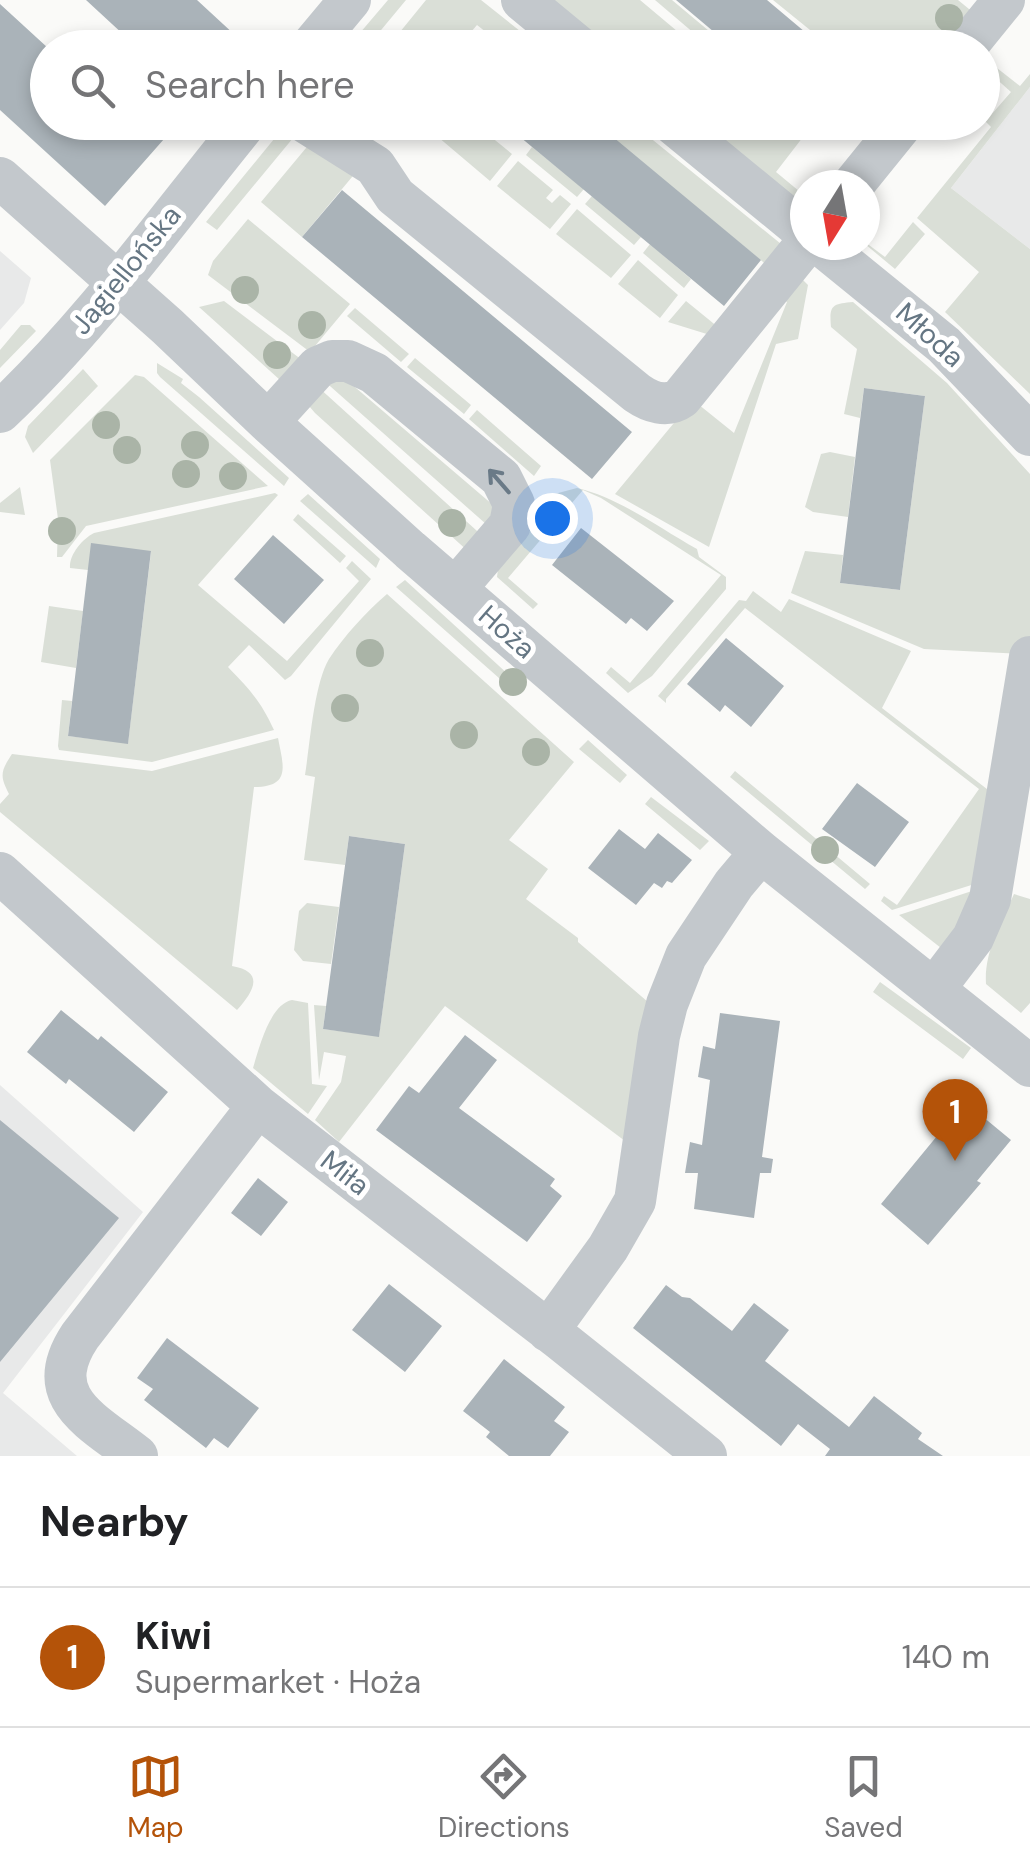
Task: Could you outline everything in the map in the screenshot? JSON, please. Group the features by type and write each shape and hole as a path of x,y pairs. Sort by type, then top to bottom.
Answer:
{"street":[{"path":"325,30 350,0"},
{"path":"522,0 558,30"},
{"path":"980,30 1004,0"},
{"name":"Jagiellońska","path":"0,412 33,381 117,284 233,140"},
{"path":"333,140 372,164 396,196 636,393 656,402 675,402 681,398 793,260"},
{"path":"694,140 790,220"},
{"path":"866,170 890,140"},
{"name":"Hoża","path":"0,178 410,550 761,852 1030,1066"},
{"name":"Młoda","path":"839,260 944,345 1030,436"},
{"path":"268,422 318,367 332,360 348,360 374,373 500,478 514,504 510,525 456,588"},
{"path":"935,988 973,938 990,899 1030,657"},
{"path":"548,1331 608,1248 635,1201 667,1004 686,956 734,884 761,852"},
{"name":"Miła","path":"0,872 258,1106 706,1456"},
{"path":"137,1456 76,1406 67,1392 66,1360 80,1336 258,1106"}],"shaded area":[{"path":"388,0 406,0 381,30 362,30"},
{"path":"426,0 481,0 519,30 483,30 477,25 473,30 402,30"},
{"path":"553,0 640,0 676,30 589,30"},
{"path":"655,0 672,0 708,30 690,30"},
{"path":"773,0 958,0 980,18 970,30 810,30"},
{"path":"1000,70 1020,86 1030,74 1030,87 1000,125 1000,105 1011,92 1000,82"},
{"path":"1030,87 1030,249 951,188 989,140 1000,140 1000,125"},
{"path":"273,140 291,140 217,230 206,222"},
{"path":"442,140 495,140 512,154 490,181"},
{"path":"616,140 653,140 786,248 769,267"},
{"path":"722,140 801,140 776,172 790,184 790,196"},
{"path":"980,140 989,140 951,188 1030,249 1030,394 945,312 979,272 917,218"},
{"path":"311,142 362,165 302,237 261,202"},
{"path":"532,147 584,189 577,197 526,155"},
{"path":"518,161 553,190 546,198 552,203 560,195 571,204 550,229 497,186"},
{"path":"592,196 641,237 634,245 585,204"},
{"path":"577,209 631,255 611,278 556,234"},
{"path":"248,219 350,304 310,352 208,275 213,261"},
{"path":"913,222 925,234 895,269 880,253 885,257"},
{"path":"650,244 691,279 684,288 643,253"},
{"path":"0,251 31,278 24,303 0,330"},
{"path":"638,260 678,295 660,318 618,284"},
{"path":"801,278 808,285 798,339 776,344 709,547 615,494 693,400 734,433 787,302 777,296"},
{"path":"224,301 306,363 280,380 199,307"},
{"path":"686,301 724,332 710,335 668,322"},
{"path":"853,302 947,383 1030,474 1030,642 1025,654 924,649 791,593 805,551 843,555 840,583 900,590 925,396 864,388 860,418 844,414 857,349 831,327 831,314 836,305"},
{"path":"355,308 409,354 401,362 347,316"},
{"path":"21,325 30,325 36,331 0,368 0,350"},
{"path":"415,358 471,405 464,414 407,367"},
{"path":"157,363 183,379 181,383 289,478 284,486 160,377"},
{"path":"83,369 98,386 33,453 25,437 28,426"},
{"path":"135,375 144,377 268,486 86,526 62,557 57,557 58,519 50,460"},
{"path":"322,379 349,382 493,505 495,532"},
{"path":"317,386 487,540 470,553 315,413 309,406"},
{"path":"477,410 541,466 534,476 469,419"},
{"path":"821,454 855,457 848,517 813,512 805,507"},
{"path":"20,487 25,515 0,512 0,503"},
{"path":"577,488 593,493 609,499 654,523 697,549 699,557 726,577 726,589 652,676 628,693 606,673 611,667 630,683 721,575 583,490 508,578 538,604 533,609 497,577 498,569 540,519 547,496"},
{"path":"308,494 380,559 376,568 300,501"},
{"path":"278,495 198,585 287,661 359,581 346,568 352,561 371,579 285,680 249,645 228,667 254,696 274,730 152,762 59,750 62,700 72,701 68,736 128,743 151,552 88,570 70,568 81,543 94,533"},
{"path":"298,514 346,556 340,563 293,520"},
{"path":"405,580 522,687 516,693 396,587"},
{"path":"753,591 781,612 789,599 911,651 882,708 996,796 981,882 892,910 881,901 884,896 897,905 979,789 745,608 666,703 658,696 739,600 746,601"},
{"path":"387,594 574,762 509,840 548,869 526,899 578,938 648,1002 629,1144 445,1006 339,1142 315,1120 341,1082 346,1056 324,1052 319,1080 314,1005 326,1006 323,1029 379,1036 405,844 349,836 345,865 304,860 315,777 305,775 311,731 329,659"},
{"path":"49,606 83,611 76,668 41,662"},
{"path":"278,738 283,765 280,779 254,787 232,966 249,973 253,984 237,1010 0,812 0,804 9,794 3,770 12,754 152,771"},
{"path":"588,740 627,775 620,783 579,749"},
{"path":"735,771 870,884 865,889 730,777"},
{"path":"651,797 709,841 700,850 645,804"},
{"path":"978,889 974,905 941,948 899,915"},
{"path":"1014,894 1030,899 1030,1003 1021,1013 986,984 991,949"},
{"path":"307,903 339,907 331,964 303,961 294,950 299,911"},
{"path":"880,982 971,1048 963,1059 873,992"},
{"path":"284,1003 308,1003 312,1084 327,1086 308,1114 253,1068 272,1018"},
{"path":"0,1085 143,1212 3,1393 77,1456 0,1456"}],"building":[{"path":"86,0 197,0 230,30 118,30"},
{"path":"676,0 767,0 803,30 712,30"},
{"path":"0,4 30,32 30,137 0,110"},
{"path":"33,140 163,140 105,206"},
{"path":"524,140 617,140 761,260 724,306"},
{"path":"342,190 632,432 592,479 302,237"},
{"path":"864,388 925,396 900,590 840,583"},
{"path":"581,528 674,601 647,631 631,618 626,624 552,565"},
{"path":"273,535 324,580 284,624 234,579"},
{"path":"91,543 151,551 128,744 68,736"},
{"path":"726,638 784,686 751,727 725,705 720,712 687,684"},
{"path":"857,783 909,822 875,867 822,829"},
{"path":"619,829 645,849 658,833 692,860 672,883 667,881 662,888 654,883 636,905 588,868"},
{"path":"349,836 405,844 379,1037 323,1029"},
{"path":"61,1010 98,1040 101,1036 168,1092 134,1132 69,1079 66,1084 27,1052"},
{"path":"720,1013 780,1021 762,1157 773,1159 771,1173 760,1173 754,1218 694,1209 698,1173 685,1173 690,1142 702,1145 710,1080 698,1077 703,1046 715,1049"},
{"path":"465,1035 497,1060 459,1108 555,1179 550,1186 562,1196 527,1242 376,1130 409,1086 419,1093"},
{"path":"965,1102 1011,1140 977,1181 981,1183 928,1245 881,1204"},
{"path":"0,1120 119,1218 0,1362"},
{"path":"258,1178 288,1202 261,1236 231,1213"},
{"path":"389,1284 442,1326 405,1372 352,1330"},
{"path":"666,1285 690,1298 732,1331 754,1303 789,1330 765,1361 849,1427 874,1396 922,1433 918,1439 943,1456 825,1456 830,1449 798,1424 781,1446 633,1328"},
{"path":"167,1338 259,1408 228,1448 214,1438 206,1448 144,1400 153,1389 137,1378"},
{"path":"504,1359 565,1407 554,1421 569,1432 550,1456 509,1456 486,1437 490,1432 463,1411"}],"place":[{"name":"Kiwi","path":"955,1161"}]}
